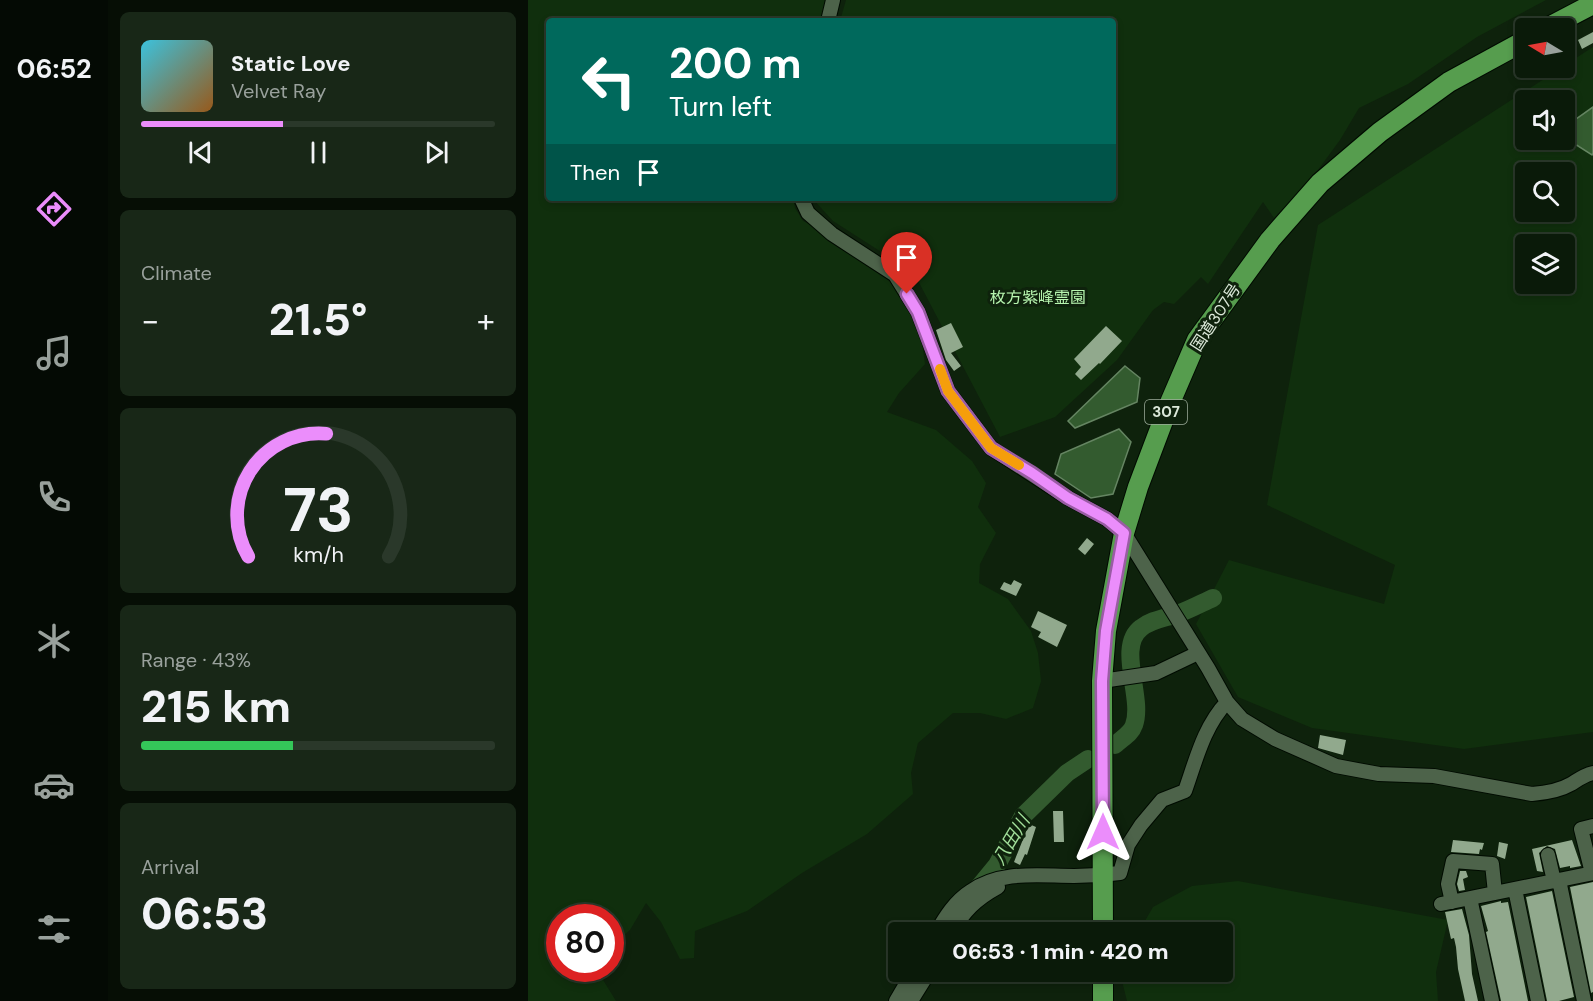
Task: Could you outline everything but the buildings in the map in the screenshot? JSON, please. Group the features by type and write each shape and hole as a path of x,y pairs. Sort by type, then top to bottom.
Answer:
{"highway":[{"path":"1566,18 1593,4"},
{"name":"国道307号","path":"1103,922 1102,681 1106,631 1124,533 1138,487 1197,340 1270,240 1320,183 1380,132 1449,82 1515,46"},
{"path":"1103,982 1103,1001"}],"street":[{"path":"829,18 833,0"},
{"path":"802,201 808,213 831,234 895,275 918,312 948,391 991,448 1068,498 1107,519 1124,533 1227,702 1242,719 1275,739 1336,766 1379,774 1434,776 1532,794 1548,793 1570,784 1583,775 1593,773"},
{"path":"1102,681 1156,673 1198,653"},
{"path":"943,922 957,901 971,890 1004,877 1120,873 1128,845 1141,825 1162,800 1185,790 1206,733 1219,710 1227,702"},
{"path":"1496,893 1492,864 1453,861 1446,903 1496,893 1556,880 1593,873 1581,829 1593,826"},
{"path":"1548,855 1584,1001"},
{"path":"959,922 984,893 997,887 1004,877"},
{"path":"1515,889 1538,1001"},
{"path":"1470,898 1492,1001"},
{"path":"896,1001 907,982"},
{"path":"911,1001 923,982"}],"green space":[{"path":"528,0 838,0 834,18 546,18 546,201 794,201 803,221 838,239 900,286 921,336 925,364 899,393 887,412 936,430 972,461 986,483 978,507 996,533 980,564 979,583 1008,599 1031,631 1038,653 1041,681 1033,708 1006,719 980,713 953,713 918,743 911,773 913,794 867,834 802,873 747,911 695,931 694,958 680,959 661,922 646,903 630,930 624,935 624,904 546,904 546,982 604,982 616,1001 528,1001"},
{"name":"枚方紫峰霊園","path":"846,0 1546,0 1477,37 1408,84 1359,108 1340,140 1309,182 1274,218 1263,202 1208,284 1201,277 1174,304 1164,302 1153,310 1117,360 1055,417 1000,437 914,273 833,221 815,201 1116,201 1116,18 841,18"},
{"path":"1593,47 1593,732 1464,749 1312,728 1238,697 1196,624 1229,560 1384,604 1395,565 1267,505 1318,225 1515,98 1515,150 1575,150 1575,90 1527,90 1546,78 1575,78 1575,59"},
{"path":"1238,881 1448,920 1436,972 1438,1001 1127,1001 1123,982 1233,982 1233,922 1144,922 1153,907 1192,886"}],"shaded area":[{"path":"1593,107 1592,155 1575,144 1575,120"},
{"path":"1125,366 1140,378 1137,402 1075,428 1068,421"},
{"path":"1119,429 1131,442 1113,494 1091,498 1055,474 1061,454"}],"waterway":[{"name":"八田川","path":"1115,745 1131,731 1136,714 1130,660 1134,637 1141,628 1150,623 1213,598"},
{"name":"八田川","path":"974,893 997,865 1023,816 1067,773 1088,759"}],"slow traffic":[{"path":"940,369 948,391 991,448 1019,465"}],"route":[{"path":"907,294 918,312 948,391 991,448 1068,498 1107,519 1124,533 1106,631 1102,681 1103,832"}]}
